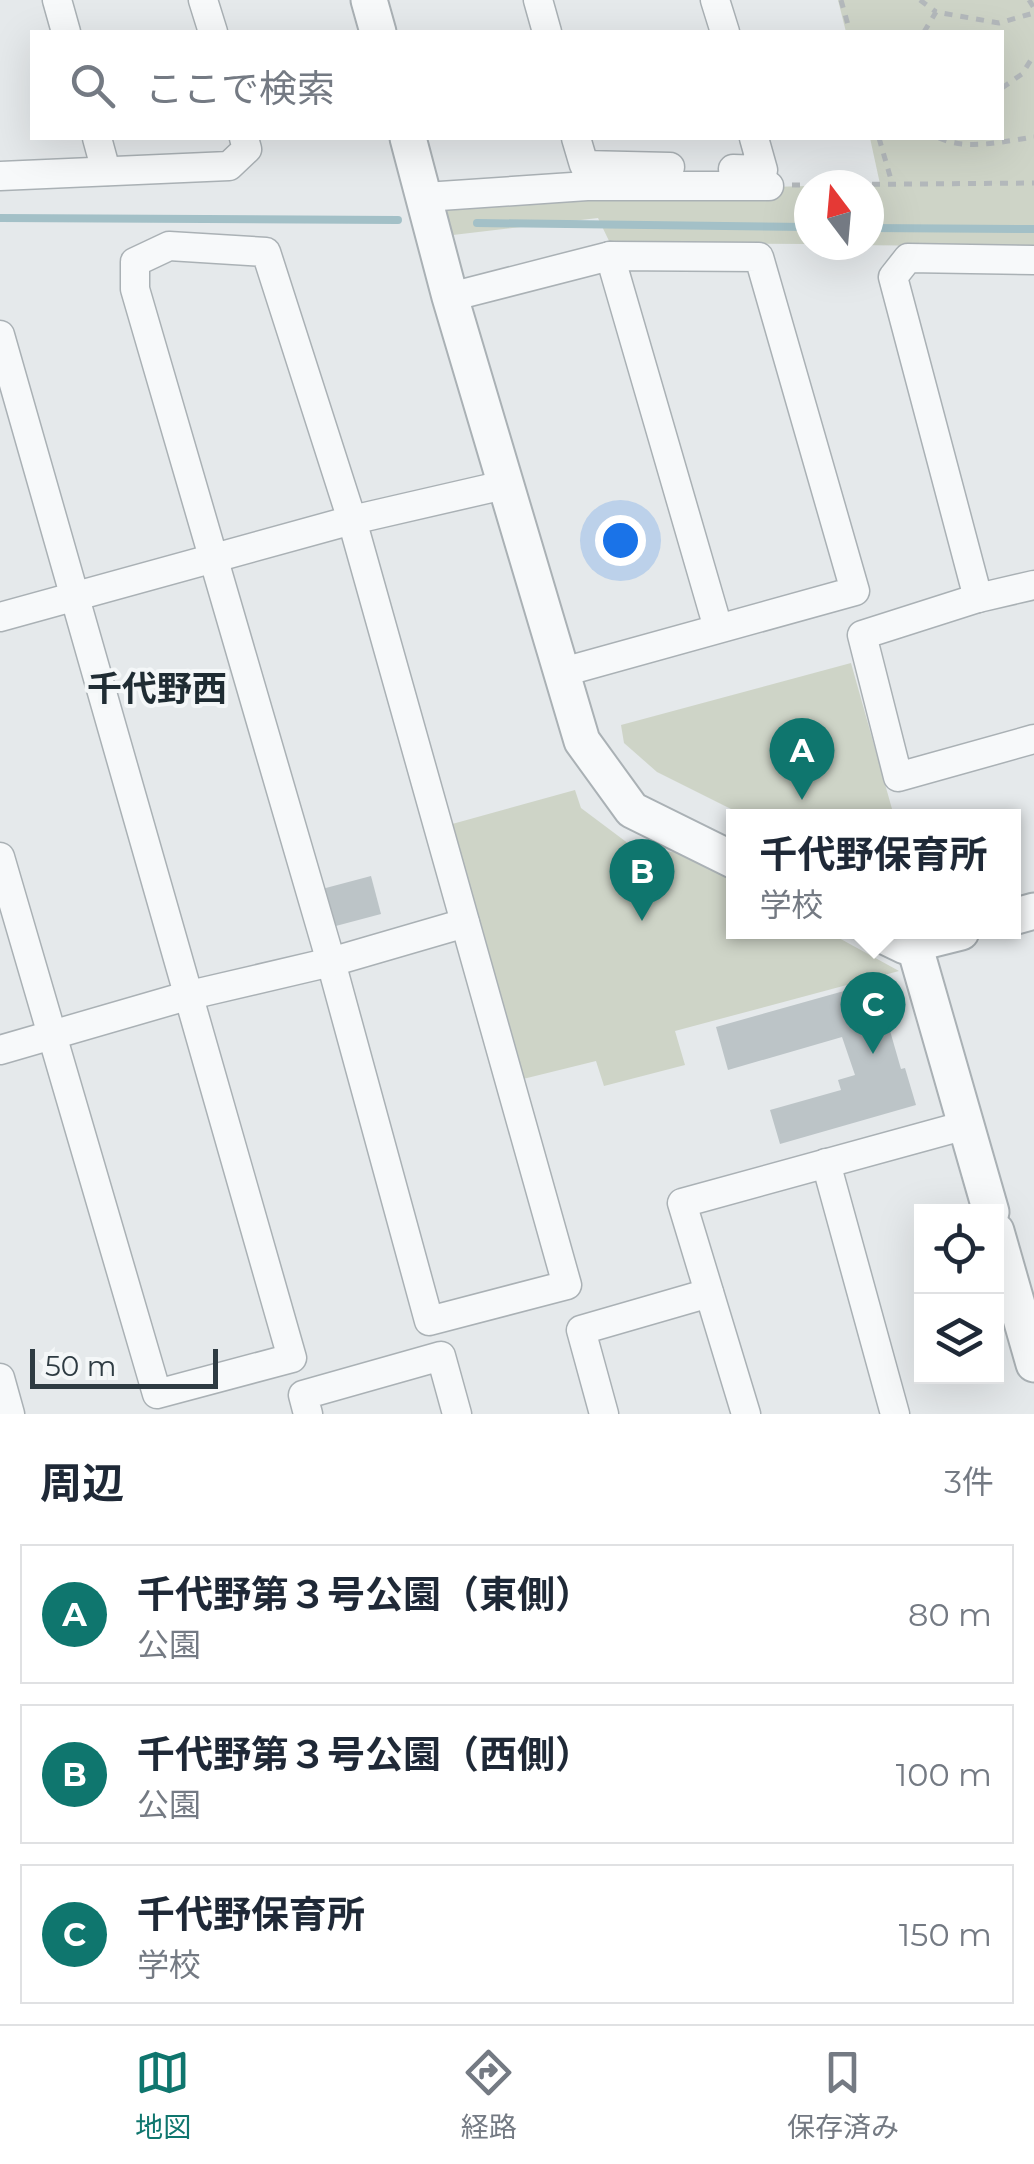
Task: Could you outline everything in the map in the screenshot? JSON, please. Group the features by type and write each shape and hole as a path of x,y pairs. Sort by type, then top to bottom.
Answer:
{"street":[{"path":"57,0 65,30"},
{"path":"203,0 212,30"},
{"path":"369,0 377,30"},
{"path":"538,0 546,30"},
{"path":"716,0 724,30"},
{"path":"98,140 106,170"},
{"path":"0,176 229,166 248,149 245,140"},
{"path":"409,140 504,485 582,741 632,810 726,857"},
{"path":"577,140 584,165 763,170 755,140"},
{"path":"425,197 587,186 769,186"},
{"path":"169,246 266,252 352,520 567,1285 429,1321 331,962 135,289 135,262 169,246"},
{"path":"450,297 610,256 760,257 856,591 563,672"},
{"path":"610,256 718,628"},
{"path":"978,598 893,277 908,258 1034,260"},
{"path":"0,335 292,1358 157,1394 0,858"},
{"path":"0,617 352,520 504,485"},
{"path":"1034,585 978,598 862,635 898,778 1034,739"},
{"path":"0,1050 190,995 331,962 466,924"},
{"path":"890,939 905,946 934,939"},
{"path":"914,944 989,1204"},
{"path":"746,1414 682,1204 966,1124"},
{"path":"826,1163 895,1414"},
{"path":"1004,1252 1027,1311 1034,1364"},
{"path":"604,1414 581,1330 709,1293"},
{"path":"308,1414 303,1396 441,1356 457,1414"},
{"path":"0,1378 10,1414"}],"path":[{"path":"842,0 850,30"},
{"path":"920,0 936,12 1000,22 1034,11 1028,0"},
{"path":"925,30 936,12"},
{"path":"1004,87 1022,74 1034,55"},
{"path":"944,140 970,144 1034,138"},
{"path":"880,140 892,183"},
{"path":"769,186 1034,183"}],"shaded area":[{"path":"838,0 1034,0 1034,247 884,245 884,170 877,170 870,140 1004,140 1004,30 846,30"},
{"path":"794,186 794,244 610,243 598,218 436,237 425,197"},
{"path":"851,663 892,809 731,809 657,772 624,743 621,725"},
{"path":"575,790 581,808 633,847 689,854 726,874 726,939 841,939 899,971 675,1031 685,1065 604,1086 596,1061 519,1080 445,826"}],"building":[{"path":"371,876 381,914 332,927 322,889"},
{"path":"876,982 901,1069 905,1068 916,1105 780,1144 770,1110 841,1090 838,1080 855,1075 842,1037 728,1070 716,1027"}],"waterway":[{"path":"0,218 398,220"},
{"path":"477,223 794,227"},
{"path":"884,228 1034,229"}],"place":[{"name":"千代野第３号公園（東側）","path":"802,800"},
{"name":"千代野第３号公園（西側）","path":"642,921"},
{"name":"千代野保育所","path":"873,1054"}],"district":[{"name":"千代野西","path":"157,689"}]}
